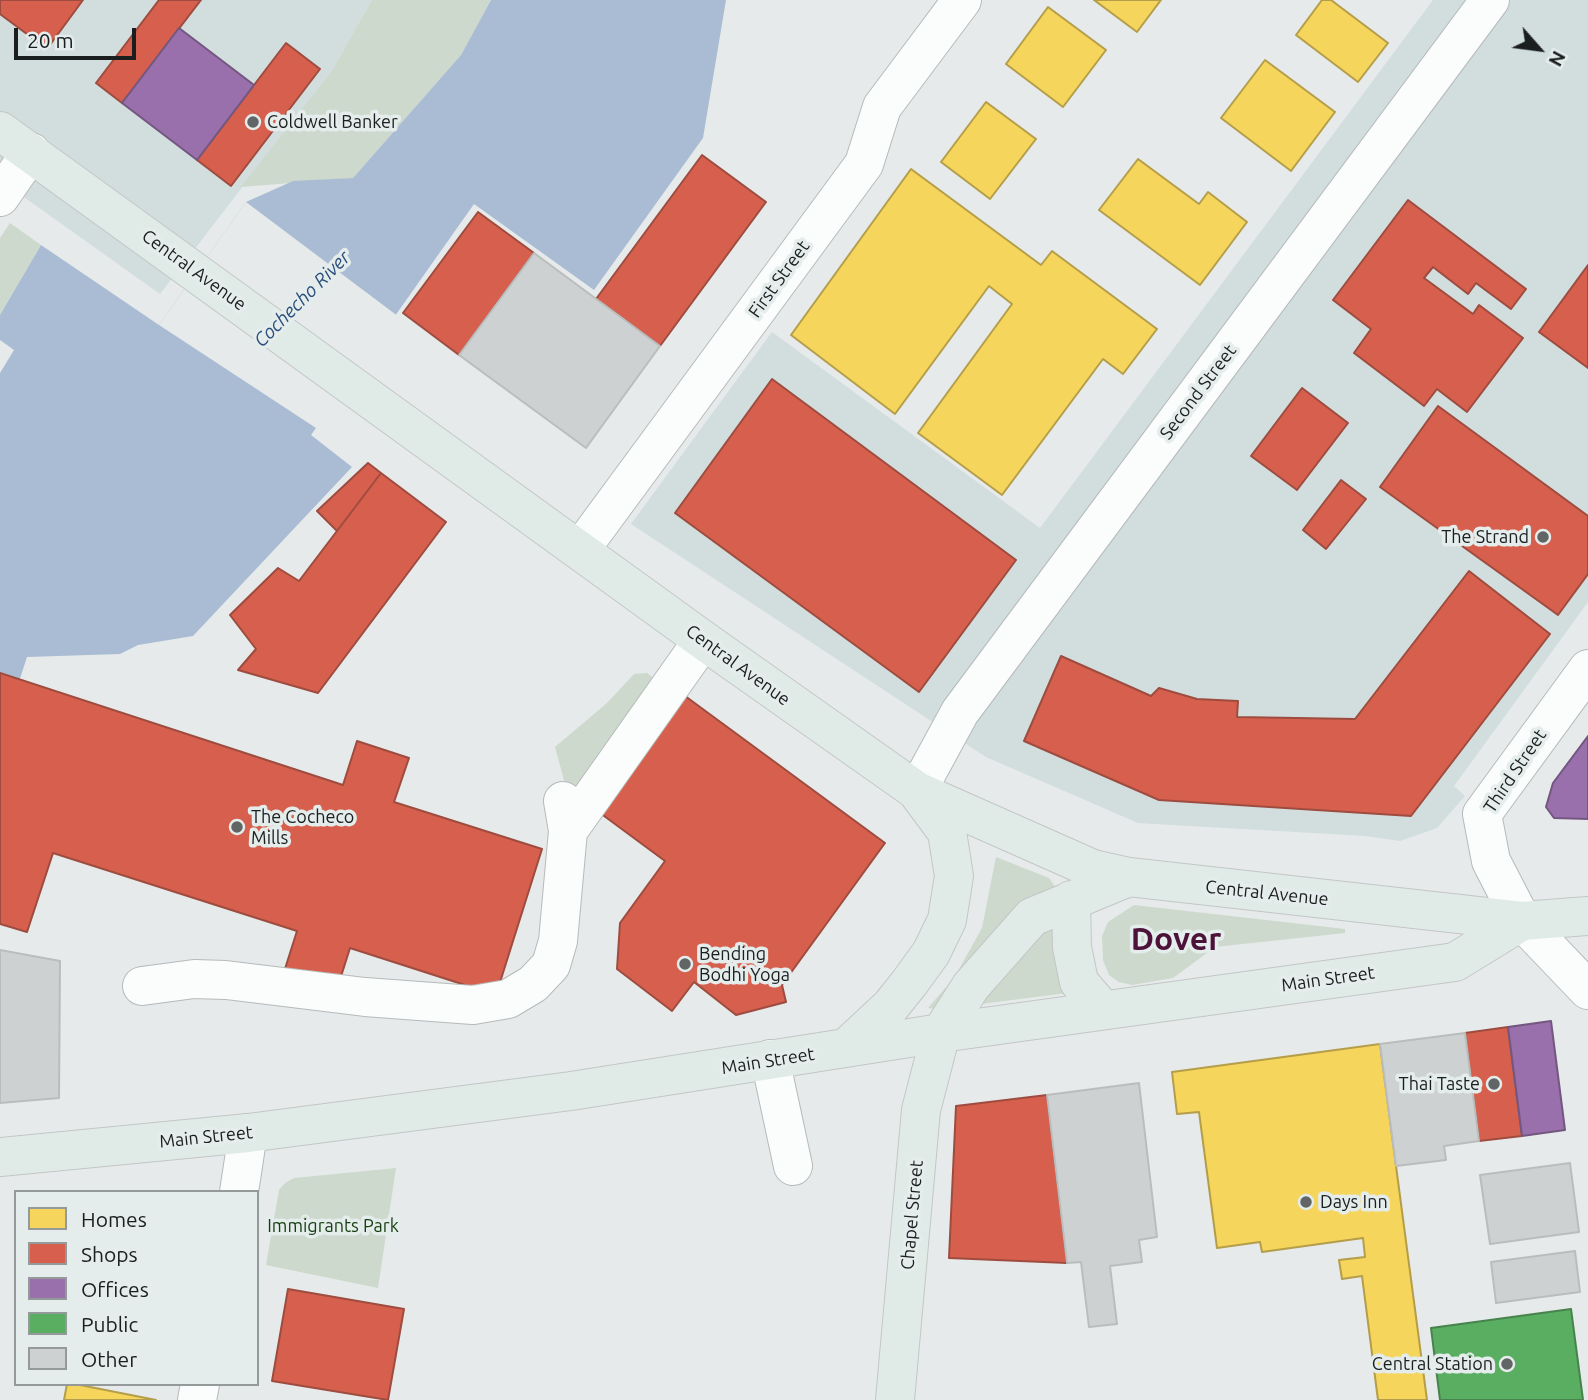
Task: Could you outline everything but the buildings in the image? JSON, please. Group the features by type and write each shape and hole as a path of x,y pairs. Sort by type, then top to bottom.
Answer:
{"main road":[{"name":"Central Avenue","path":"0,131 197,271 703,640 917,791 1093,869 1129,877 1522,921 1588,916"},
{"path":"846,1048 890,1007 931,953 947,920 954,876 947,832 917,791"},
{"name":"Chapel Street","path":"895,1400 921,1110 941,1032 971,986 1031,917 1129,877"},
{"path":"1071,900 1072,947 1079,982 1103,1010"},
{"name":"Main Street","path":"0,1157 248,1133 571,1091 941,1032 1455,962 1522,921"}],"street":[{"name":"First Street","path":"580,550 864,164 882,107 962,0"},
{"name":"Second Street","path":"917,791 960,712 1490,0"},
{"path":"0,197 31,152"},
{"path":"142,986 194,979 226,980 365,997 473,1005 508,999 533,984 551,965 558,941 565,816 703,640"},
{"name":"Third Street","path":"1588,668 1482,814 1491,861 1522,921 1588,990"},
{"path":"770,1059 793,1166"},
{"path":"239,1190 248,1133"}],"shaded area":[{"path":"0,0 372,0 331,72 160,294 0,180"},
{"path":"1433,0 1588,0 1588,602 1454,786 1465,796 1437,828 1400,841 1365,836 1138,823 986,757 631,524 772,332 1040,528"}],"green space":[{"path":"372,0 491,0 461,55 353,178 241,187 331,72"},
{"path":"10,223 41,245 0,315 0,238"},
{"path":"647,673 654,678 575,792 567,791 555,747 607,703 634,674"},
{"path":"996,857 1049,878 1058,891 942,1010 928,1008 954,978 982,928"},
{"path":"1134,905 1345,929 1345,933 1215,947 1173,978 1132,985 1119,982 1109,975 1103,960 1102,936 1108,922"},
{"path":"1052,928 1067,993 981,1004 1042,932"},
{"name":"Immigrants Park","path":"396,1168 378,1288 266,1265 279,1190 285,1183 294,1178"}],"water":[{"name":"Cochecho River","path":"491,0 726,0 703,138 594,290 474,204 311,435 352,467 193,636 138,645 120,654 27,657 0,740 0,373 14,350 0,340 0,315 41,245 159,325 246,202 293,181 353,178 461,55"}],"pier":[{"path":"246,202 399,317 319,430 159,325"}],"place":[{"name":"Coldwell Banker","path":"253,122"},
{"name":"The Strand","path":"1543,537"},
{"name":"The Cocheco Mills","path":"237,827"},
{"name":"Bending Bodhi Yoga","path":"685,964"},
{"name":"Thai Taste","path":"1494,1084"},
{"name":"Days Inn","path":"1306,1202"},
{"name":"Central Station","path":"1507,1364"}],"district":[{"name":"Dover","path":"1176,939"}]}
